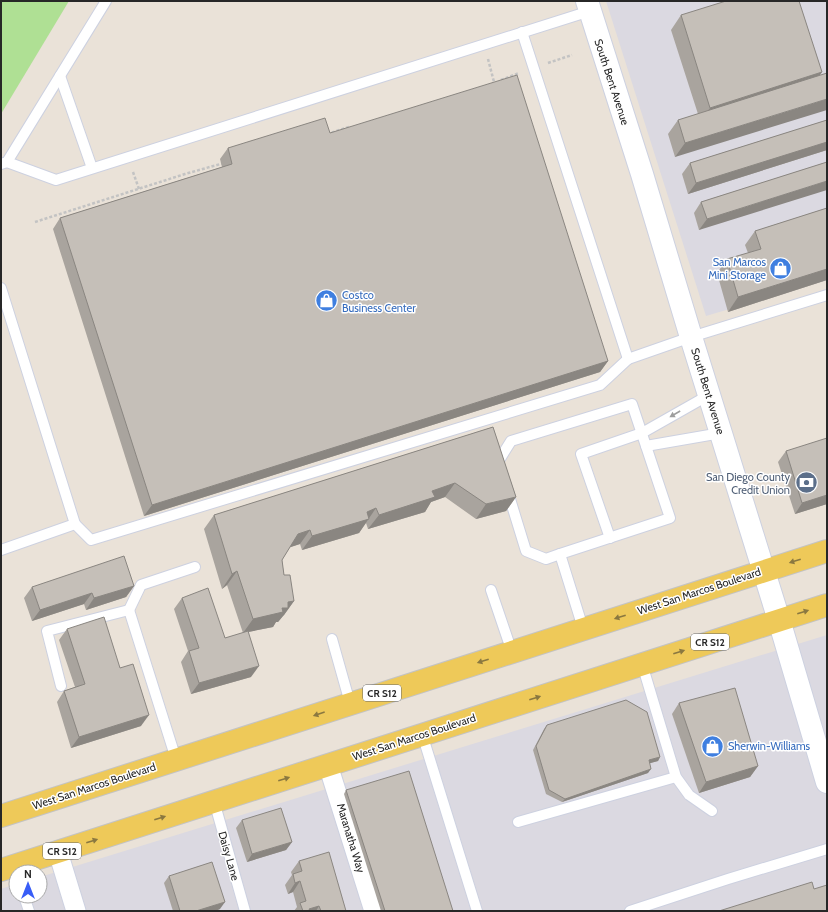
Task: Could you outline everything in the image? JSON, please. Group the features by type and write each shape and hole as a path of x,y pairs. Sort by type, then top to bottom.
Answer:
{"main road":[{"name":"West San Marcos Boulevard","path":"1,816 763,570 827,551"},
{"name":"West San Marcos Boulevard","path":"25,864 214,801 827,604"}],"street":[{"name":"South Bent Avenue","path":"588,6 642,174 690,337 779,620 827,782"},
{"name":"Maranatha Way","path":"328,765 374,911"},
{"path":"58,852 76,911"}],"lane":[{"path":"106,1 4,163 56,180 522,32 588,6"},
{"path":"522,32 628,359"},
{"path":"60,76 92,168"},
{"path":"1,288 75,524 91,540 600,385 628,359 690,337 827,295"},
{"path":"610,538 581,454 642,433 709,395"},
{"path":"502,474 498,462 511,441 632,404 670,518 546,559 526,551 510,499"},
{"path":"646,446 720,433"},
{"path":"1,550 75,524"},
{"path":"560,554 583,628"},
{"path":"176,759 130,610 141,585 195,567"},
{"path":"491,590 512,652"},
{"path":"61,686 47,631 130,610"},
{"path":"332,639 350,703"},
{"path":"642,664 676,777 689,795 712,811"},
{"path":"422,734 477,911"},
{"path":"518,822 676,777"},
{"name":"Daisy Lane","path":"214,801 245,911"},
{"path":"630,911 728,879 827,850"}],"path":[{"path":"484,44 494,82"},
{"path":"488,84 572,55"},
{"path":"506,78 508,85"},
{"path":"324,134 353,126"},
{"path":"35,222 185,174 229,162"}],"shaded area":[{"path":"606,1 827,1 827,280 706,316"},
{"path":"827,635 827,911 1,911 1,889 8,887 8,904 48,904 48,875"}],"green space":[{"path":"1,1 69,1 1,114"}],"building":[{"path":"726,1 799,1 822,72 710,108 681,15"},
{"path":"827,73 827,99 685,143 678,120"},
{"name":"Costco Business Center","path":"517,75 608,361 152,505 60,218 232,164 228,148 325,118 330,133"},
{"path":"827,120 827,142 696,183 690,163"},
{"path":"827,162 827,181 707,219 701,202"},
{"name":"San Marcos Mini Storage","path":"827,208 827,269 738,297 727,259 761,249 755,231"},
{"path":"493,427 516,497 486,504 455,483 432,491 435,497 379,515 376,508 367,512 369,519 312,536 310,530 298,534 282,560 284,575 290,575 294,601 288,602 288,608 282,608 283,612 253,619 237,571 232,574 214,515"},
{"name":"San Diego County Credit Union","path":"827,438 827,495 802,503 786,451"},
{"path":"124,556 134,586 94,598 92,593 40,610 32,587"},
{"path":"208,588 225,638 248,631 259,666 199,683 189,651 199,648 182,598"},
{"path":"104,617 120,668 133,664 149,715 79,737 64,691 85,684 67,629"},
{"name":"Sherwin-Williams","path":"735,688 758,766 706,782 679,703"},
{"path":"626,700 647,712 660,757 649,760 651,769 565,799 549,790 536,746 547,725"},
{"path":"409,771 453,911 385,911 346,790"},
{"path":"281,808 292,842 252,854 242,820"},
{"path":"329,852 346,911 321,911 319,906 309,909 310,911 303,911 300,903 306,901 300,881 295,883 293,874 302,871 299,861"},
{"path":"212,862 225,902 196,911 180,911 169,876"},
{"path":"812,882 814,889 827,885 827,911 719,911"}],"place":[{"name":"San Marcos Mini Storage","path":"781,268"},
{"name":"Costco Business Center","path":"326,301"},
{"name":"San Diego County Credit Union","path":"806,483"},
{"name":"Sherwin-Williams","path":"712,746"}]}
